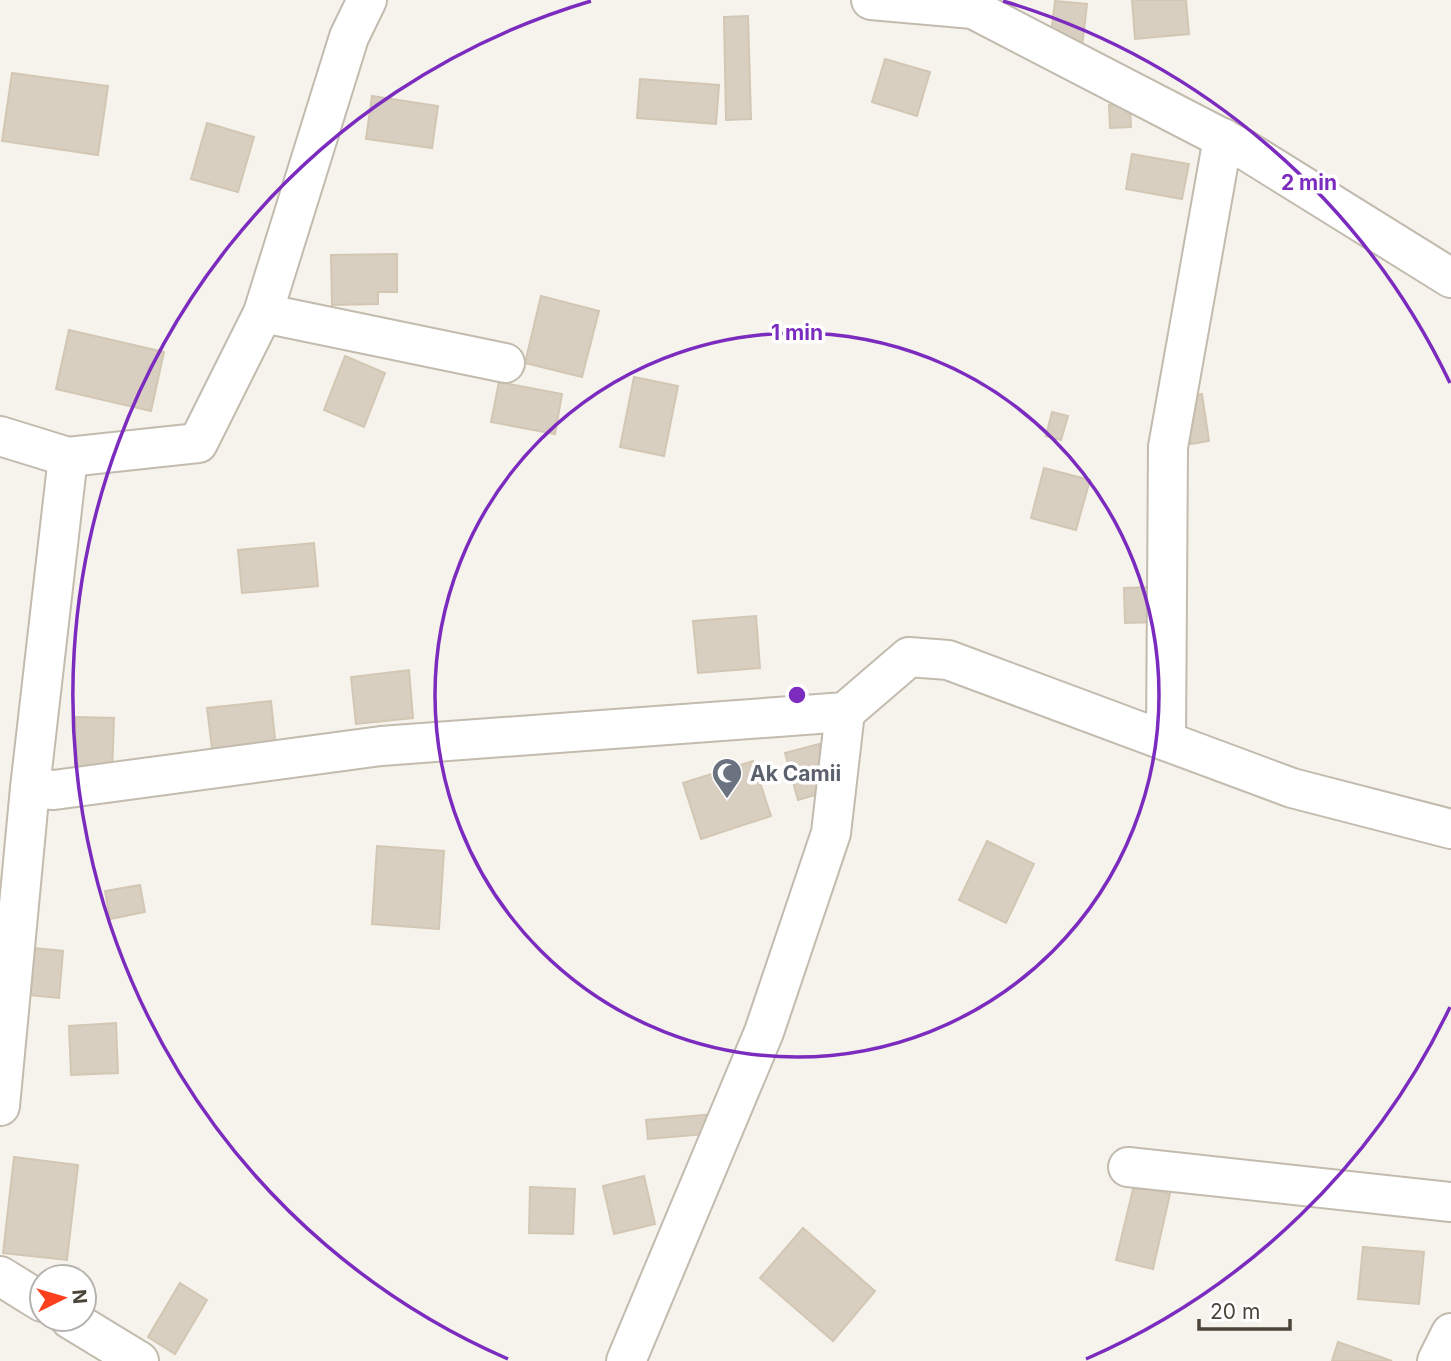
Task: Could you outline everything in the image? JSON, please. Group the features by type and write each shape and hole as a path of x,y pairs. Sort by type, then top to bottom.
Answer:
{"street":[{"path":"0,436 68,457 198,443 263,313 349,37 367,0"},
{"path":"870,0 974,4 1223,138 1451,278"},
{"path":"1166,741 1168,447 1223,138"},
{"path":"263,313 505,363"},
{"path":"0,1106 30,788 68,457"},
{"path":"30,788 54,790 381,746 845,712 909,657 948,660 1292,788 1451,829"},
{"path":"626,1361 773,1005 831,833 845,712"},
{"path":"1129,1167 1451,1202"},
{"path":"0,1276 28,1293"},
{"path":"93,1333 139,1361"},
{"path":"1437,1361 1451,1333"}],"building":[{"path":"1132,0 1186,0 1189,34 1135,39"},
{"path":"1055,1 1087,4 1082,48 1050,44"},
{"path":"748,16 751,119 726,120 724,17"},
{"path":"885,59 930,72 917,116 872,102"},
{"path":"12,73 108,86 98,155 2,141"},
{"path":"640,79 719,85 716,124 637,118"},
{"path":"372,96 438,106 432,148 366,139"},
{"path":"1130,104 1131,127 1110,128 1109,105"},
{"path":"207,123 254,137 238,192 191,179"},
{"path":"1132,154 1189,164 1182,199 1126,189"},
{"path":"397,254 397,292 378,292 378,304 332,305 331,255"},
{"path":"541,296 599,311 582,377 525,363"},
{"path":"69,330 164,352 151,411 56,389"},
{"path":"345,356 385,373 364,427 324,410"},
{"path":"634,377 678,386 664,456 620,447"},
{"path":"499,382 562,394 555,434 491,422"},
{"path":"1202,394 1209,441 1191,444 1184,397"},
{"path":"1052,412 1068,416 1061,440 1046,436"},
{"path":"1044,468 1090,480 1076,530 1031,518"},
{"path":"314,543 318,586 242,593 238,550"},
{"path":"1156,587 1157,622 1125,623 1124,588"},
{"path":"756,616 760,668 698,673 693,621"},
{"path":"409,670 413,718 356,724 351,677"},
{"path":"271,701 277,757 214,765 207,708"},
{"path":"76,717 114,718 112,775 75,774"},
{"path":"819,744 832,790 798,800 785,753"},
{"name":"Ak Camii","path":"753,761 771,816 701,839 683,783"},
{"path":"987,841 1034,864 1006,923 959,900"},
{"path":"377,846 444,851 439,929 372,924"},
{"path":"140,885 145,912 110,919 105,891"},
{"path":"34,948 63,951 59,998 29,995"},
{"path":"116,1023 118,1073 71,1075 69,1026"},
{"path":"715,1114 717,1133 648,1139 646,1120"},
{"path":"14,1157 78,1165 67,1260 3,1253"},
{"path":"644,1176 655,1224 614,1234 603,1186"},
{"path":"1134,1185 1170,1194 1153,1269 1116,1260"},
{"path":"530,1187 575,1189 573,1234 529,1233"},
{"path":"803,1228 875,1291 833,1341 760,1278"},
{"path":"1363,1247 1424,1252 1419,1304 1358,1299"},
{"path":"180,1283 207,1300 175,1354 148,1337"},
{"path":"1338,1342 1392,1361 1332,1361"}],"place":[{"name":"Ak Camii","path":"727,800"}]}
